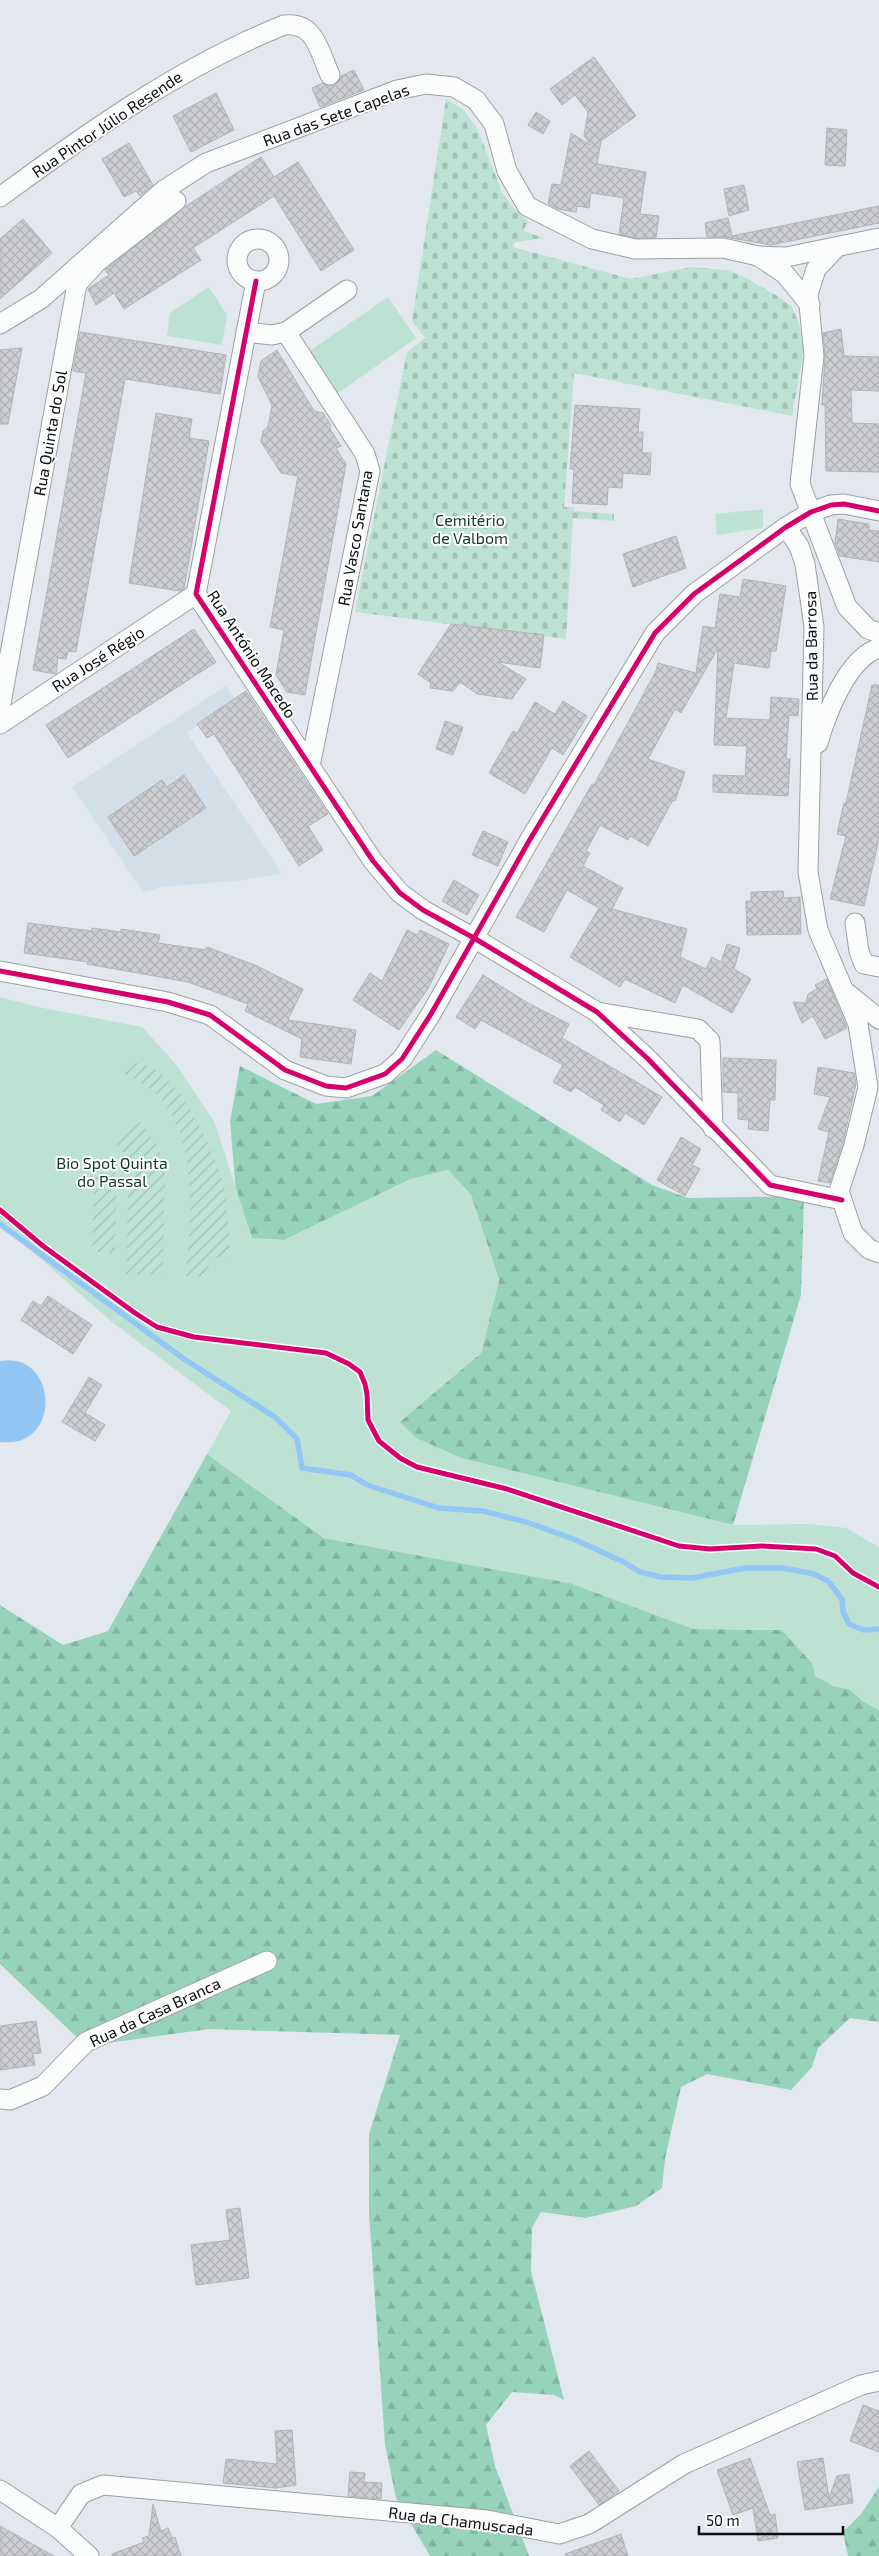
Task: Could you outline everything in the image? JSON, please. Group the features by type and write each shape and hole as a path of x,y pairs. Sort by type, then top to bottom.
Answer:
{"street":[{"name":"Rua Pintor Júlio Resende","path":"0,197 96,127 185,71 284,25 299,24 308,30 330,74"},
{"name":"Rua das Sete Capelas","path":"0,324 40,299 164,190 206,163 397,90 426,84 454,87 476,100 494,124 507,172 527,206 592,239 635,249 724,248 758,256 785,274 810,305"},
{"name":"Rua Quinta do Sol","path":"0,709 76,284 97,262 176,201"},
{"path":"758,256 786,257 879,238"},
{"path":"811,512 800,484 814,356 808,294 816,269 836,247"},
{"name":"Rua António Macedo","path":"256,280 196,594 373,861 400,893 423,910 474,938 597,1012"},
{"path":"246,332 272,335 286,332 347,290"},
{"name":"Rua Vasco Santana","path":"286,332 365,454 370,471 310,766"},
{"path":"0,971 168,1002 210,1015 285,1070 326,1086 346,1088 385,1074 402,1059 474,938 529,840 655,633 694,594 786,527 811,512 831,505 844,504 879,511"},
{"name":"Rua da Barrosa","path":"811,512 847,607 868,628 879,633"},
{"name":"Rua da Barrosa","path":"786,527 799,546 811,600 814,627 808,872 818,930 858,1024 868,1087 854,1145 839,1191 842,1200"},
{"name":"Rua José Régio","path":"0,724 196,594"},
{"name":"Rua da Barrosa","path":"810,771 826,715 842,683 857,665 879,648"},
{"path":"855,923 858,951 864,964 879,967"},
{"path":"846,992 879,1019"},
{"path":"597,1012 647,1058 770,1185 842,1200 853,1234 869,1250 879,1253"},
{"path":"597,1012 698,1029 710,1041 713,1128"},
{"name":"Rua da Casa Branca","path":"0,2099 10,2100 43,2086 86,2042 267,1961"},
{"name":"Rua da Chamuscada","path":"58,2528 81,2494 103,2485 487,2520 559,2534 590,2524 684,2464 861,2385 879,2381"},
{"path":"0,2490 58,2528 88,2556"}],"shaded area":[{"path":"226,686 235,699 187,733 282,873 243,880 161,887 143,892 72,787"}],"green space":[{"name":"Cemitério de Valbom","path":"446,99 464,110 477,128 502,192 513,207 528,221 523,231 544,238 515,242 513,247 631,279 691,267 727,270 748,279 779,297 791,306 799,323 804,348 792,416 574,373 564,507 575,507 574,511 614,514 614,521 573,518 566,639 355,612 407,352 425,338 412,321"},
{"path":"209,287 227,315 222,345 167,336 170,313"},
{"path":"388,297 416,338 334,396 305,354"},
{"path":"763,509 763,528 717,535 715,514"},
{"name":"Bio Spot Quinta do Passal","path":"0,997 38,1007 142,1027 175,1063 215,1123 252,1238 284,1240 411,1179 448,1170 471,1195 499,1280 481,1353 400,1422 416,1438 464,1459 733,1525 810,1524 846,1528 879,1547 879,1710 863,1701 849,1689 833,1686 815,1676 812,1663 782,1630 694,1629 570,1583 324,1538 207,1454 231,1411 113,1323 0,1223"},
{"path":"436,1050 652,1185 688,1198 804,1196 801,1295 733,1525 460,1458 416,1438 399,1422 481,1353 499,1280 471,1195 448,1170 411,1179 284,1240 252,1238 236,1192 230,1121 240,1066 316,1104 372,1096"},
{"path":"127,1062 146,1065 159,1072 171,1083 202,1130 216,1163 225,1195 231,1256 210,1258 207,1276 186,1276 190,1190 187,1161 180,1134 169,1110 151,1089 125,1075"},
{"path":"138,1120 156,1143 165,1171 163,1274 126,1275 129,1159 115,1142"},
{"path":"94,1172 117,1173 115,1253 92,1252"},
{"path":"207,1454 324,1538 570,1583 694,1629 782,1630 833,1686 849,1689 863,1701 879,1710 879,2022 850,2018 818,2048 812,2067 791,2090 707,2074 681,2087 665,2159 662,2188 636,2206 586,2218 541,2212 532,2228 531,2271 564,2400 554,2395 512,2392 486,2425 495,2466 529,2556 430,2556 396,2498 385,2445 369,2212 369,2134 400,2035 209,2029 86,2046 0,1964 0,1605 63,1645 108,1631"},
{"path":"879,2487 879,2556 848,2556 843,2532 861,2514"}],"water":[{"path":"0,1361 19,1362 33,1370 42,1384 45,1400 43,1417 35,1431 21,1440 0,1442"}],"building":[{"path":"594,57 636,116 601,141 597,164 646,172 640,214 659,216 656,238 636,238 619,234 624,198 591,193 589,208 577,206 576,212 558,209 548,204 552,184 561,185 571,133 590,145 584,136 588,112 575,95 562,105 550,89"},
{"path":"354,70 364,90 320,107 312,88 323,83 328,86 335,85 341,76"},
{"path":"216,93 234,130 191,152 173,116"},
{"path":"536,112 550,121 543,134 528,125"},
{"path":"827,128 847,130 845,166 825,165"},
{"path":"129,143 153,185 140,196 136,191 124,197 102,159"},
{"path":"261,157 274,177 298,162 354,250 321,271 274,196 193,248 201,260 124,309 114,293 96,305 88,289 109,275 105,270 186,206"},
{"path":"744,185 749,210 729,216 724,189"},
{"path":"879,206 879,223 771,245 725,237 707,237 705,223 728,218 732,236"},
{"path":"23,219 52,253 0,299 0,239"},
{"path":"841,329 844,356 879,357 879,391 851,390 852,423 879,424 879,472 826,471 825,405 822,405 825,357 823,333"},
{"path":"80,332 226,355 220,394 125,379 76,652 68,651 66,659 58,658 56,674 33,670 86,373 73,371"},
{"path":"22,348 8,424 0,424 0,350"},
{"path":"277,350 314,411 323,413 331,425 330,429 341,446 336,448 346,464 305,695 287,692 276,675 284,630 270,627 298,476 281,473 261,442 263,431 268,427 272,405 258,377 261,361"},
{"path":"575,405 640,409 638,432 643,432 642,453 651,453 650,475 623,473 622,488 608,487 607,505 572,503 574,469 570,469"},
{"path":"156,413 192,419 189,438 209,441 184,589 180,591 129,583"},
{"path":"838,519 869,524 869,530 879,531 879,562 840,556 835,543"},
{"path":"676,536 686,568 633,587 623,554"},
{"path":"743,579 786,586 776,651 771,651 769,668 734,663 726,718 770,720 771,697 799,699 798,716 789,715 786,759 790,759 788,796 713,792 713,775 745,776 747,746 714,745 718,648 681,713 675,709 648,759 685,772 675,801 673,800 648,846 630,836 628,840 600,825 586,851 590,853 583,866 623,888 612,909 687,929 680,957 706,969 712,957 721,962 727,944 740,948 734,969 751,979 732,1013 683,985 675,1003 625,979 620,987 570,957 599,908 567,890 544,932 516,917 592,784 594,785 656,671 658,663 696,673 703,626 715,628 720,594 740,597"},
{"path":"451,624 544,635 540,668 498,662 526,679 512,699 477,694 460,682 453,691 430,688 431,683 418,674"},
{"path":"194,629 216,662 68,758 46,725"},
{"path":"872,685 879,685 879,838 864,906 830,899 846,836 837,834 844,803 846,803"},
{"path":"246,691 328,814 308,826 323,850 299,866 214,734 207,738 197,724"},
{"path":"563,701 587,716 563,755 552,748 525,794 489,773 513,731 517,733 535,702 555,714"},
{"path":"445,721 463,727 453,755 436,749"},
{"path":"184,775 206,808 134,856 108,817 162,780 167,787"},
{"path":"483,831 508,842 498,866 472,855"},
{"path":"454,880 479,895 467,915 442,901"},
{"path":"783,891 784,898 800,897 801,934 747,935 746,901 751,901 751,892"},
{"path":"28,923 92,931 92,928 121,932 121,929 160,935 158,943 206,950 207,947 257,966 303,989 288,1020 356,1030 351,1064 300,1057 302,1039 245,1011 248,1004 188,982 87,964 88,962 24,953"},
{"path":"407,930 417,935 420,930 449,944 429,987 399,1030 353,1000 370,973 382,981"},
{"path":"483,975 528,1003 569,1024 562,1038 662,1097 644,1125 625,1113 620,1122 601,1110 604,1105 575,1087 571,1092 553,1082 563,1065 481,1020 475,1029 456,1017"},
{"path":"827,979 847,1028 825,1039 813,1016 802,1023 793,1002 806,1003 808,994 817,989 815,985"},
{"path":"723,1058 776,1060 775,1100 770,1100 768,1131 748,1129 749,1120 738,1119 738,1093 723,1092"},
{"path":"818,1067 854,1073 856,1084 843,1142 830,1183 818,1181 829,1132 818,1129 830,1097 814,1094"},
{"path":"681,1137 701,1149 692,1165 700,1169 685,1196 657,1180"},
{"path":"48,1296 92,1325 73,1354 21,1320 33,1301 41,1306"},
{"path":"89,1377 102,1385 85,1413 105,1425 95,1441 62,1422"},
{"path":"36,2021 41,2053 33,2054 35,2065 0,2070 0,2026"},
{"path":"240,2208 249,2278 196,2285 191,2245 230,2240 226,2210"},
{"path":"863,2405 879,2411 879,2452 850,2441"},
{"path":"292,2430 296,2485 276,2488 223,2483 226,2459 277,2464 275,2431"},
{"path":"589,2451 619,2491 599,2505 570,2466"},
{"path":"750,2458 770,2515 775,2514 778,2538 758,2541 753,2508 733,2515 717,2470"},
{"path":"823,2458 829,2498 837,2476 849,2474 853,2503 805,2510 797,2462"},
{"path":"350,2472 365,2473 364,2482 382,2483 381,2499 348,2496"},
{"path":"153,2504 161,2531 168,2528 172,2538 175,2537 181,2556 112,2556 112,2554 144,2542 142,2538 149,2536"},
{"path":"0,2526 54,2556 0,2556"},
{"path":"621,2534 628,2556 566,2556 565,2554"}],"waterway":[{"path":"0,1224 184,1359 275,1417 297,1439 302,1468 351,1475 367,1485 439,1508 483,1511 526,1522 576,1540 624,1562 640,1572 661,1577 692,1578 745,1568 783,1568 814,1574 828,1581 842,1599 843,1611 849,1624 864,1630 879,1629"}],"cycle path":[{"path":"256,281 196,594 373,861 400,893 423,910 474,938 597,1012 647,1058 770,1185 842,1200"},
{"path":"0,971 168,1002 210,1015 285,1070 326,1086 346,1088 385,1074 402,1059 431,1014 529,841 655,633 694,594 786,527 811,512 831,505 844,504 879,511"},
{"path":"0,1210 43,1246 157,1327 194,1337 326,1353 349,1364 360,1372 365,1384 368,1420 379,1441 400,1458 417,1467 507,1489 679,1546 710,1549 762,1546 816,1549 835,1556 853,1573 879,1587"}]}
